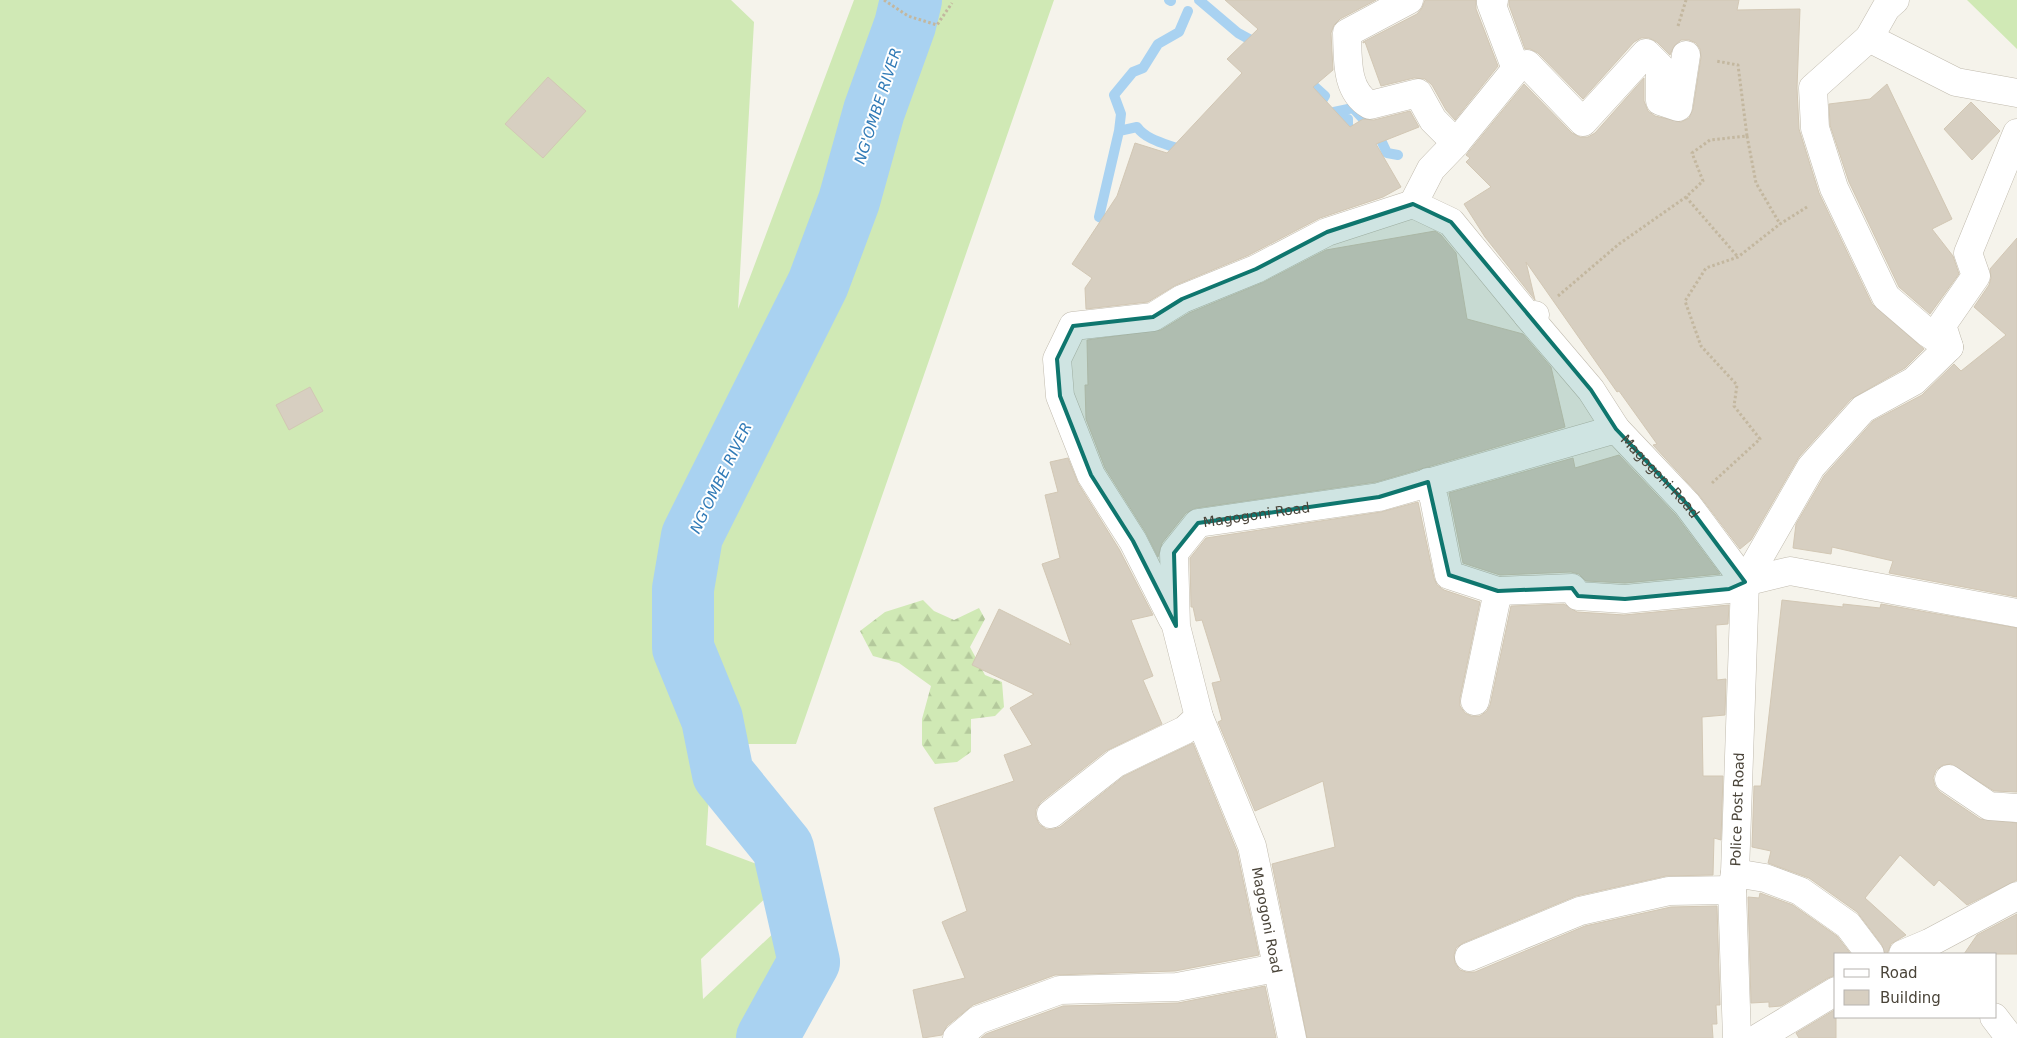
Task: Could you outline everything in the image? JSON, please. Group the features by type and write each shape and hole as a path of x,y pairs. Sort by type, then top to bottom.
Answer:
{"street":[{"path":"1409,0 1347,34 1348,74 1362,101 1370,105 1418,93 1433,120 1456,143"},
{"path":"1895,0 1886,8 1869,38 1812,88 1815,128 1834,188 1886,297 1928,333 1949,347"},
{"path":"1491,1 1516,69"},
{"path":"1869,38 1956,82 2017,93"},
{"path":"1413,204 1431,169 1456,143 1516,69 1527,64 1582,122 1646,53 1660,67 1660,102 1678,107 1686,55"},
{"path":"1949,347 1942,325 1976,276 1968,253 2017,133"},
{"path":"1176,626 1133,541 1091,475 1060,396 1057,359 1072,326 1153,316 1182,299 1256,269 1327,232 1413,204 1451,222 1532,315 1591,390 1616,429"},
{"path":"1745,582 1811,467 1863,409 1914,381 1949,347"},
{"name":"Magogoni Road","path":"1292,1038 1252,846 1199,717 1176,626 1174,553 1198,523 1379,498 1428,482 1616,429 1687,504 1745,582"},
{"path":"1428,482 1434,500 1449,575 1498,591 1572,588 1578,596 1625,599 1729,589 1745,582 1790,571 2017,613"},
{"name":"Police Post Road","path":"1738,1038 1734,882 1745,582"},
{"path":"1475,701 1498,591"},
{"path":"1051,814 1116,763 1185,730 1199,717"},
{"path":"1949,779 1988,806 2017,808"},
{"path":"1470,957 1580,911 1669,891 1765,878 1800,891 1848,925 1869,953"},
{"path":"1909,953 1931,949 2017,896"},
{"path":"957,1038 978,1020 1060,990 1177,987 1276,968"},
{"path":"1758,1038 1834,992"},
{"path":"1995,1018 2010,1038"}],"path":[{"path":"884,0 908,16 937,25 952,3"},
{"path":"1746,136 1756,183 1780,224"},
{"path":"1687,504 1760,439 1734,406 1737,385 1701,346 1685,301 1706,268 1738,257 1780,224 1834,188"},
{"path":"1532,315 1619,244 1686,197 1738,257"}],"highlighted area":[{"path":"1413,204 1451,222 1591,390 1616,429 1687,504 1745,582 1729,589 1625,599 1578,596 1572,588 1498,591 1449,575 1428,482 1379,497 1198,523 1174,553 1176,626 1133,541 1091,475 1060,396 1057,359 1073,326 1153,317 1182,299 1256,269 1327,232"}],"green space":[{"path":"0,0 731,0 754,22 738,309 854,0 1054,0 796,744 712,744 706,845 789,876 701,959 703,999 809,900 791,1038 0,1038"},
{"path":"1967,0 2017,0 2017,49"},
{"path":"923,600 934,611 954,620 979,608 985,619 970,647 985,675 1002,682 1004,707 995,716 971,719 971,752 957,762 935,764 922,745 922,719 931,686 899,663 873,656 860,631 885,612"}],"building":[{"path":"1225,0 1376,0 1340,19 1334,25 1331,33 1333,70 1313,87 1350,127 1363,119 1374,120 1410,111 1419,127 1376,144 1401,187 1383,197 1320,218 1249,255 1176,285 1148,302 1086,309 1085,288 1092,278 1072,264 1117,196 1135,143 1167,153 1242,73 1227,59 1258,29"},
{"path":"1425,0 1476,0 1476,9 1498,66 1455,120 1446,110 1432,85 1425,79 1414,78 1381,86 1365,42 1363,43 1417,14"},
{"path":"1509,0 1739,0 1737,10 1800,9 1797,88 1799,129 1819,193 1872,304 1924,349 1905,368 1851,399 1799,457 1751,540 1740,549 1699,495 1653,445 1657,444 1619,391 1617,392 1526,262 1535,300 1485,237 1464,204 1491,187 1466,162 1470,158 1466,155 1524,84 1572,133 1580,137 1588,137 1595,133 1644,78 1644,101 1648,111 1655,116 1681,122 1689,118 1693,109 1701,57 1700,49 1696,43 1689,40 1681,40 1674,46 1670,55 1657,42 1649,38 1641,38 1634,42 1583,99 1538,53 1525,49 1509,5"},
{"path":"548,77 586,111 543,158 505,124"},
{"path":"1887,84 1952,219 1932,229 1953,256 1959,274 1930,314 1899,287 1849,182 1830,125 1829,104 1870,99"},
{"path":"1971,102 2000,131 1972,160 1944,129"},
{"path":"1435,231 1441,235 1456,253 1467,319 1523,334 1551,367 1565,427 1376,482 1196,508 1186,513 1162,543 1158,557 1146,533 1105,468 1086,419 1085,385 1088,385 1087,340 1161,330 1189,313 1262,283 1326,250"},
{"path":"2017,238 2017,597 1889,573 1893,561 1832,547 1831,554 1793,548 1796,524 1824,476 1873,421 1922,395 1954,364 1961,371 2006,335 1974,307 1989,285 1991,278 1990,269"},
{"path":"310,387 323,411 289,430 276,405"},
{"path":"1619,455 1675,514 1720,574 1625,583 1586,581 1579,574 1571,572 1500,575 1463,563 1449,493 1573,458 1575,468"},
{"path":"1068,458 1078,483 1119,549 1153,615 1131,620 1153,676 1143,680 1162,724 1106,751 1041,802 1036,809 1036,817 1039,824 1046,829 1060,827 1124,776 1193,743 1237,851 1259,955 1175,971 1055,975 973,1005 947,1026 942,1035 923,1038 913,990 965,978 942,922 967,911 934,808 1014,781 1004,755 1032,745 1010,708 1034,694 972,665 999,609 1071,645 1042,564 1060,558 1045,495 1058,492 1050,462"},
{"path":"1418,502 1437,585 1444,590 1480,602 1460,698 1460,706 1465,713 1471,716 1480,716 1487,711 1490,705 1511,606 1564,604 1577,612 1624,615 1729,605 1728,624 1716,625 1717,680 1726,679 1725,715 1702,717 1703,776 1723,776 1721,840 1714,838 1713,875 1666,876 1576,896 1463,943 1456,948 1454,955 1455,963 1460,970 1475,972 1585,926 1671,907 1717,906 1720,1005 1716,1005 1717,1024 1712,1024 1713,1038 1307,1038 1272,864 1335,847 1323,781 1255,811 1218,722 1222,720 1212,683 1221,681 1202,620 1196,621 1193,607 1191,607 1190,558 1206,538 1381,512"},
{"path":"1782,600 1843,607 1843,604 1880,608 1881,604 2017,628 2017,792 1994,791 1951,764 1943,765 1936,770 1933,778 1935,786 1940,792 1980,819 2017,823 2017,880 1967,905 1939,880 1934,886 1900,855 1865,898 1906,935 1891,944 1887,953 1885,953 1882,945 1857,912 1809,878 1768,863 1771,851 1752,847 1754,786 1761,786"},
{"path":"1760,893 1793,905 1837,936 1850,953 1834,953 1834,976 1781,1006 1769,1007 1769,1002 1751,1003 1748,897 1759,898"},
{"path":"2017,914 2017,954 1965,953 1977,935"},
{"path":"1265,986 1276,1038 981,1038 986,1034 1063,1006 1178,1003"},
{"path":"1834,1010 1836,1038 1799,1038 1796,1033"}],"waterway":[{"name":"NG'OMBE RIVER","path":"767,1038 809,962 783,848 723,774 712,719 683,648 683,589 692,536 818,284 849,201 874,111 905,25 911,0"},
{"path":"1199,0 1238,33 1260,45"},
{"path":"1184,151 1146,136 1137,127 1119,131 1121,114 1114,95 1133,72 1143,68 1158,44 1179,32 1188,11"},
{"path":"1304,77 1325,96 1317,109"},
{"path":"1334,112 1353,108 1379,136 1387,153 1398,155"},
{"path":"1335,113 1348,119 1348,131 1345,135"},
{"path":"1114,224 1099,217 1119,131"}]}
